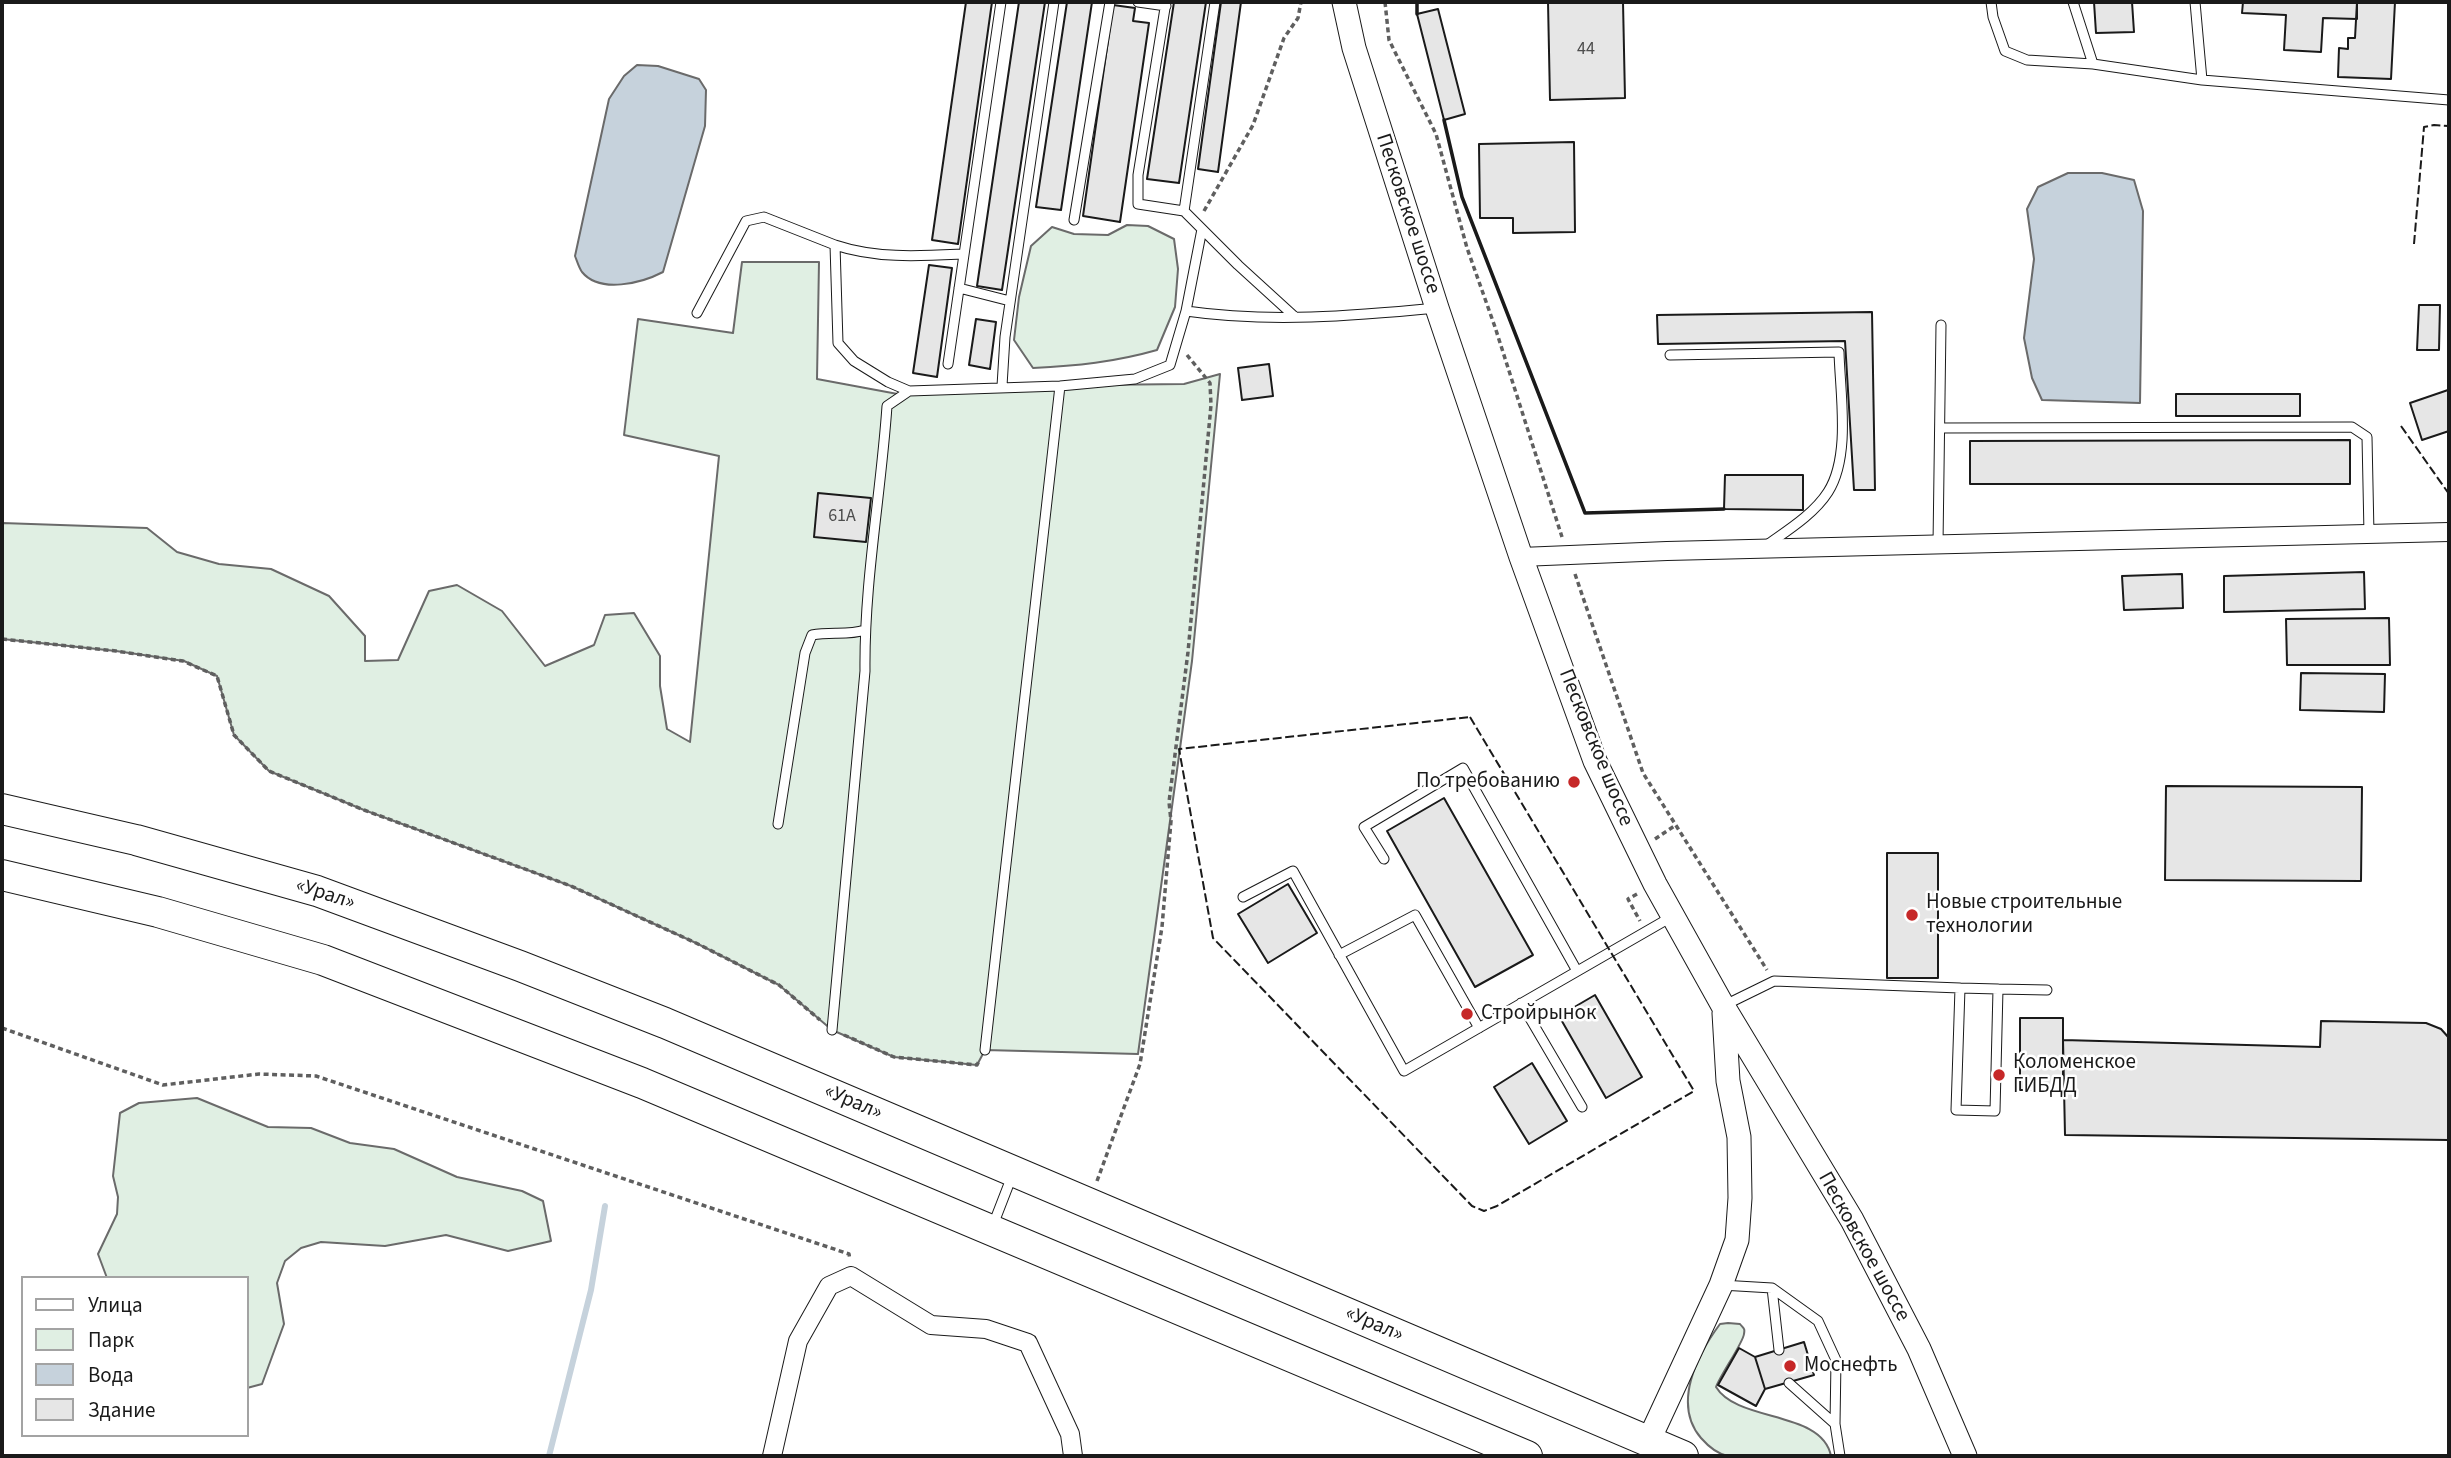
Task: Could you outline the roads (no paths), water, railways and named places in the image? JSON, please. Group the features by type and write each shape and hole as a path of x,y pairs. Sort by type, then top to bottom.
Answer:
{"highway":[{"name":"«Урал»","path":"2,809 136,840 317,891 520,966 665,1023 1683,1456"},
{"path":"2,875 158,912 323,960 642,1083 1527,1456"}],"street":[{"name":"Песковское шоссе","path":"1344,2 1354,48 1437,308 1521,557 1595,761 1644,862 1723,1006 1852,1220 1919,1349 1963,1451"},
{"path":"1521,557 2449,532"},
{"path":"1648,1442 1721,1285 1737,1240 1740,1198 1739,1137 1728,1081 1723,1006"},
{"path":"1728,1081 1735,1071 1746,1065 1758,1066"},
{"path":"772,1456 798,1340 829,1286 851,1276 931,1325 986,1329 1028,1343 1070,1434 1073,1456"}],"lane":[{"path":"948,364 1001,2"},
{"path":"1002,386 1010,301 1054,2"},
{"path":"1074,220 1110,2"},
{"path":"1138,2 1166,4 1138,175 1138,204 1184,211 1295,317"},
{"path":"1184,211 1215,2"},
{"path":"1992,2 1993,17 2004,51 2027,60 2093,64 2202,80 2449,100"},
{"path":"2073,2 2093,64"},
{"path":"2194,2 2202,80"},
{"path":"697,313 746,222 764,217 849,250 894,256 964,254"},
{"path":"835,245 838,343 853,361 909,391 1060,386 1135,379 1170,365 1186,312 1202,229"},
{"path":"959,288 1010,301"},
{"path":"1186,312 1231,317 1295,317 1351,316 1437,308"},
{"path":"1938,544 1941,325"},
{"path":"1670,355 1839,352 1840,464 1828,492 1808,515 1763,549"},
{"path":"985,1050 1060,386"},
{"path":"832,1030 865,671 865,630 883,469 887,405 909,391"},
{"path":"1940,428 2352,427 2367,437 2369,534"},
{"path":"778,824 804,653 812,635 828,632 851,635 865,630"},
{"path":"1384,859 1364,827 1463,768 1577,971"},
{"path":"1243,897 1293,871 1404,1071 1674,915"},
{"path":"1339,955 1415,915 1479,1028"},
{"path":"1723,1006 1774,981 2047,990"},
{"path":"1959,988 1956,1110 1995,1111 1998,989"},
{"path":"1521,1003 1582,1107"},
{"path":"991,1230 1014,1172"},
{"path":"1721,1285 1772,1288 1818,1321 1836,1360 1835,1424 1840,1456"},
{"path":"1772,1288 1779,1350"},
{"path":"1789,1383 1835,1424"}],"water":[{"path":"637,65 658,66 699,79 706,90 705,126 663,272 633,283 610,285 590,279 581,270 575,256 609,99 624,76"},
{"path":"2068,173 2102,173 2134,180 2143,211 2140,403 2042,400 2032,378 2024,338 2034,259 2027,209 2038,187"}],"waterway":[{"path":"549,1456 591,1290 605,1206"}],"place":[{"name":"По требованию","path":"1574,782"},
{"name":"Новые строительные технологии","path":"1912,915"},
{"name":"Стройрынок","path":"1467,1014"},
{"name":"Коломенское ГИБДД","path":"1999,1075"},
{"name":"Моснефть","path":"1790,1366"}]}
